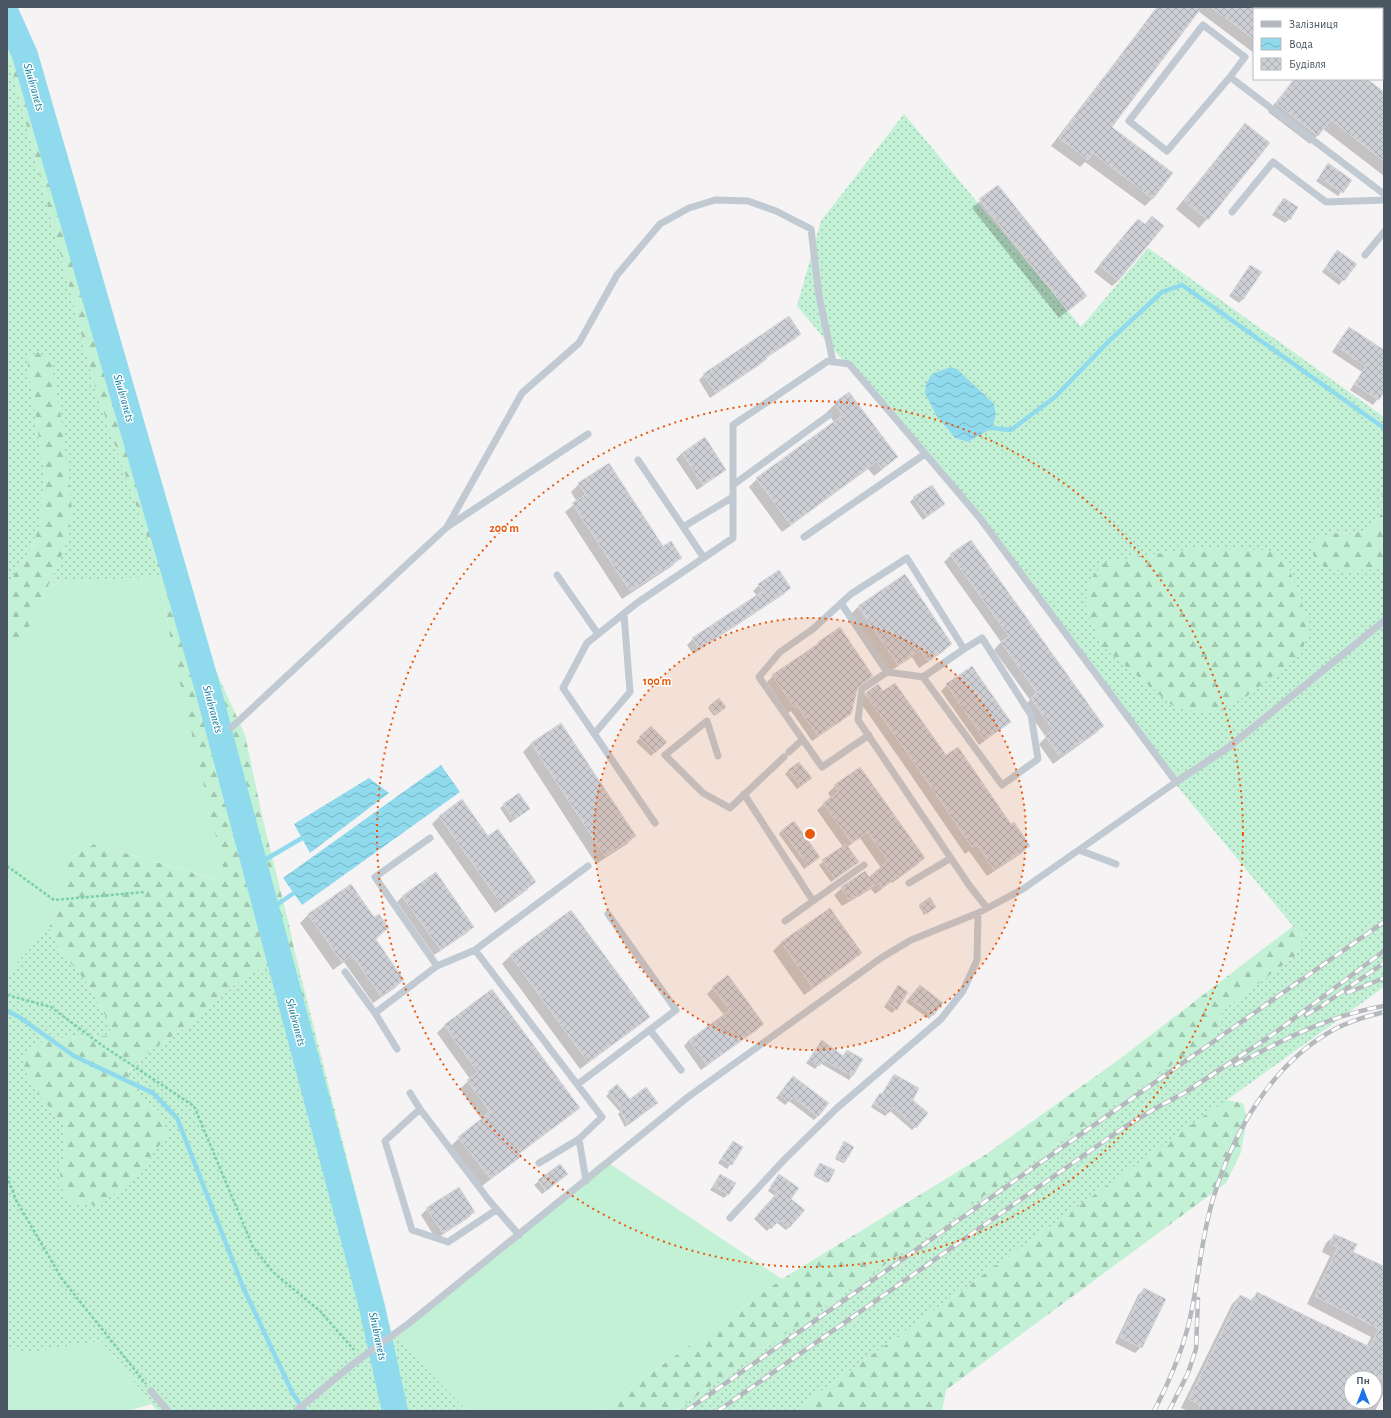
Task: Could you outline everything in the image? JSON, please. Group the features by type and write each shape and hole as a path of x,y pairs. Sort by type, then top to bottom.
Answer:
{"lane":[{"path":"1203,24 1245,57 1230,77 1167,151 1129,121 1203,24"},
{"path":"1230,77 1384,194"},
{"path":"1232,212 1273,162 1326,202 1384,200"},
{"path":"447,527 522,393 579,343 617,276 660,224 689,208 714,200 748,201 776,211 811,229 819,296 833,362"},
{"path":"1365,255 1384,232"},
{"path":"655,823 563,688 587,643 637,603 733,538 733,425 828,361 849,364 979,517 1176,782"},
{"path":"733,485 829,415"},
{"path":"232,727 447,527 588,434"},
{"path":"804,537 926,454"},
{"path":"638,460 704,558"},
{"path":"683,527 733,497"},
{"path":"869,735 822,767 759,676 780,652 813,629 851,594 906,558 964,649"},
{"path":"557,575 598,634"},
{"path":"841,603 887,672"},
{"path":"594,734 630,692 624,614"},
{"path":"296,1411 353,1364 408,1324 688,1097 881,958 911,940 978,913 1022,889 1229,747 1384,621"},
{"path":"923,677 1002,785 1038,759 1031,715 982,638 923,677 887,672 862,689 858,720 969,885 987,908"},
{"path":"718,756 707,721 665,755 703,794 730,808 802,740"},
{"path":"744,794 814,901"},
{"path":"430,838 375,877 437,966"},
{"path":"1079,850 1116,864"},
{"path":"909,884 951,858"},
{"path":"785,920 864,865"},
{"path":"375,1013 437,966 475,950 588,866"},
{"path":"730,1218 785,1159 837,1108 941,1019 963,991 977,960 978,913"},
{"path":"578,1084 676,1010 608,914"},
{"path":"475,950 602,1117 579,1139 540,1163"},
{"path":"345,972 375,1013 397,1048"},
{"path":"650,1030 681,1070"},
{"path":"410,1092 420,1109 496,1210 519,1235"},
{"path":"420,1109 385,1141 412,1230 448,1242 496,1210"},
{"path":"579,1139 586,1181"},
{"path":"151,1391 168,1411"}],"path":[{"path":"7,866 54,900 145,892"},
{"path":"7,995 51,1007 103,1046 194,1106 253,1247 274,1273 320,1310 361,1358"},
{"path":"7,1176 16,1200 62,1280 151,1391"}],"green space":[{"path":"7,7 11,7 32,58 171,571 245,735 263,820 289,925 329,1110 383,1336 375,1340 276,962 245,976 186,1027 143,1056 128,1072 140,1097 160,1112 167,1134 127,1187 95,1205 75,1204 63,1193 60,1174 65,1148 63,1125 29,1081 22,1059 45,1039 106,1036 112,1028 89,985 60,950 49,927 65,895 61,880 72,857 94,844 215,879 171,645 161,577 96,390 11,66 7,57"},
{"path":"7,57 11,66 96,390 161,577 50,582 65,548 27,359 44,473 41,520 32,547 7,586"},
{"path":"904,114 1081,327 1148,248 1384,417 1384,492 1382,495 1382,513 1370,529 1351,534 1332,533 1381,569 1384,567 1384,987 794,1411 675,1411 1170,1066 1216,1037 1222,1011 1295,956 1303,934 1293,926 1173,781 976,519 797,306 821,221","holes":["930,403 992,428 968,442 955,438 936,415"]},
{"path":"37,352 51,360 63,429 72,510 65,548 28,629 7,666 7,586 32,547 41,520 44,473 27,359"},
{"path":"1384,492 1384,567 1381,569 1348,571 1326,569 1314,557 1312,549 1315,540 1332,533 1351,534 1370,529 1382,513 1382,495"},
{"path":"1193,549 1268,550 1284,559 1289,568 1304,609 1310,632 1299,656 1247,696 1213,711 1194,712 1173,706 1102,646 1085,606 1089,581 1104,563 1140,556"},
{"path":"161,577 171,645 223,867 216,879 94,844 72,857 61,880 65,895 49,927 7,974 7,666 28,629 50,582"},
{"path":"1293,926 1303,934 1295,956 1222,1011 1216,1037 1170,1066 675,1411 598,1411 782,1279 985,1155 1117,1061"},
{"path":"49,927 60,950 89,985 112,1028 106,1036 45,1039 29,1081 63,1125 65,1148 60,1174 160,1112 140,1097 128,1073 143,1056 186,1027 245,976 295,953 391,1332 467,1411 157,1411 101,1341 21,1354 7,1346 7,974"},
{"path":"1226,1100 1243,1103 1247,1118 1241,1152 1226,1183 946,1390 942,1411 794,1411"},
{"path":"604,1160 782,1279 598,1411 467,1411 391,1332 423,1309"},
{"path":"101,1341 151,1404 129,1411 7,1411 7,1346 21,1354"}],"water":[{"path":"951,367 957,369 994,404 996,415 992,428 968,442 955,438 936,415 925,393 926,384 932,374"},
{"path":"441,765 460,792 302,905 283,878"},
{"path":"369,778 389,793 310,853 294,824"}],"building":[{"path":"1157,7 1202,7 1112,127 1173,173 1153,199 1093,153 1088,160 1059,138"},
{"path":"1211,7 1254,7 1253,38"},
{"path":"1294,80 1368,80 1384,92 1384,161 1331,120 1318,136 1276,103"},
{"path":"1245,123 1270,143 1208,220 1184,201"},
{"path":"1328,163 1352,180 1343,193 1319,177"},
{"path":"998,185 1087,296 1068,311 979,199"},
{"path":"1284,198 1298,207 1290,220 1275,210"},
{"path":"1152,216 1164,226 1118,281 1099,265 1138,219 1145,224"},
{"path":"1337,250 1357,264 1344,281 1325,268"},
{"path":"1250,265 1262,272 1243,300 1232,292"},
{"path":"789,316 801,334 716,393 703,374"},
{"path":"1349,327 1384,350 1384,392 1379,400 1354,384 1366,366 1336,346"},
{"path":"849,392 898,457 882,469 877,461 791,525 756,478 843,415 834,403"},
{"path":"705,437 726,470 703,485 682,453"},
{"path":"609,463 663,546 671,541 682,558 630,591 572,503 586,495 578,483"},
{"path":"932,485 945,504 927,517 913,497"},
{"path":"971,540 1104,726 1060,757 1045,736 1053,730 1031,698 1037,693 1001,642 1009,636 950,554"},
{"path":"779,570 791,588 699,649 692,638 763,591 758,584"},
{"path":"905,574 952,644 928,661 920,650 898,665 858,606"},
{"path":"840,627 873,676 858,687 851,714 818,736 797,706 795,708 772,675"},
{"path":"972,666 1011,722 985,740 946,684"},
{"path":"895,683 946,755 958,747 1011,824 1014,822 1030,846 994,870 977,844 972,847 866,695 867,692 878,684 883,691"},
{"path":"719,698 726,707 716,715 709,706"},
{"path":"561,723 636,836 605,856 531,743"},
{"path":"651,726 667,742 655,753 639,737"},
{"path":"799,762 812,778 801,786 788,770"},
{"path":"860,767 925,858 899,877 898,875 882,888 879,883 849,900 841,887 865,871 869,877 888,861 867,832 852,843 823,803 839,791 834,785"},
{"path":"519,793 530,809 514,820 503,804"},
{"path":"462,799 488,836 498,829 536,882 503,906 439,816"},
{"path":"794,821 820,857 808,866 782,830"},
{"path":"846,844 859,862 835,879 822,860"},
{"path":"436,872 474,927 441,950 402,896"},
{"path":"351,884 374,917 379,914 389,928 375,938 404,980 381,996 352,955 342,962 308,914"},
{"path":"930,897 936,907 926,914 920,904"},
{"path":"830,908 862,953 813,988 781,942"},
{"path":"571,910 650,1017 588,1062 510,955"},
{"path":"728,975 764,1024 707,1065 689,1040 730,1010 712,987"},
{"path":"898,985 908,992 897,1010 887,1003"},
{"path":"920,985 943,1003 933,1016 909,998"},
{"path":"492,989 580,1108 519,1153 522,1156 491,1179 458,1137 490,1112 467,1080 478,1072 444,1025"},
{"path":"822,1040 843,1056 847,1050 863,1059 853,1076 824,1060 819,1066 809,1059"},
{"path":"894,1074 919,1088 913,1100 928,1113 916,1128 893,1107 889,1113 873,1104 880,1093 882,1094"},
{"path":"793,1076 829,1103 818,1117 793,1097 789,1102 779,1094"},
{"path":"617,1084 630,1099 646,1087 658,1103 628,1125 620,1111 622,1109 608,1092"},
{"path":"733,1141 743,1147 732,1165 721,1159"},
{"path":"844,1141 854,1147 845,1162 836,1157"},
{"path":"820,1163 835,1170 829,1182 814,1174"},
{"path":"560,1164 568,1174 546,1191 538,1180"},
{"path":"720,1174 736,1183 729,1195 713,1186"},
{"path":"779,1174 799,1188 791,1199 805,1210 789,1228 780,1220 771,1229 757,1215 778,1192 770,1187"},
{"path":"459,1187 475,1212 443,1233 426,1208"},
{"path":"1334,1234 1357,1244 1353,1252 1384,1266 1384,1378 1383,1370 1343,1370 1343,1410 1351,1411 1197,1411 1200,1405 1189,1399 1240,1295 1253,1301 1257,1292 1370,1347 1379,1329 1315,1296 1338,1247 1330,1244"},
{"path":"1144,1288 1166,1299 1142,1348 1120,1337"}],"waterway":[{"name":"Shubranets","path":"7,15 25,55 207,686 372,1307 395,1411"},
{"path":"992,428 1011,430 1055,397 1109,341 1162,292 1182,285 1384,428"},
{"path":"255,867 302,838"},
{"path":"266,912 294,893"},
{"path":"7,1011 19,1017 74,1056 153,1093 177,1118 243,1287 293,1394 305,1411"}],"railway":[{"path":"686,1411 1384,922"},
{"path":"718,1411 1123,1128 1186,1092 1272,1035 1384,951"},
{"path":"1306,1015 1384,963"},
{"path":"1347,993 1384,978"},
{"path":"1235,1065 1271,1046 1326,1022 1364,1010 1384,1006"},
{"path":"1154,1411 1184,1342 1213,1199 1221,1174 1244,1125 1274,1080 1292,1060 1312,1043 1341,1026 1384,1012"},
{"path":"1169,1411 1188,1373 1196,1349 1198,1299"}]}
